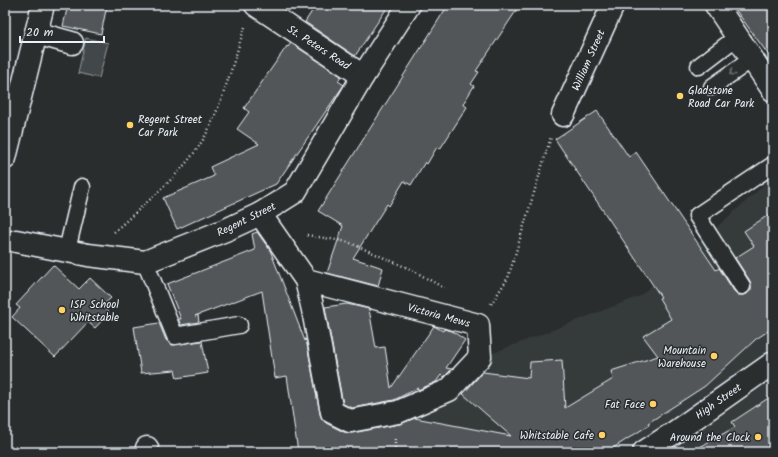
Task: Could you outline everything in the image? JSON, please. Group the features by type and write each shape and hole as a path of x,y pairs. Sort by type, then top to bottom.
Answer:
{"street":[{"path":"5,158 43,5"},
{"name":"St. Peters Road","path":"256,5 363,76"},
{"name":"Regent Street","path":"11,240 67,250 88,256 145,262 228,229 266,222 295,192 363,76 408,5"},
{"name":"William Street","path":"563,115 613,5"},
{"path":"716,5 773,90"},
{"path":"36,33 72,43"},
{"name":"Victoria Mews","path":"266,222 306,280 332,412 350,421 398,412 450,390 480,357 478,325 306,280"},
{"name":"High Street","path":"644,452 773,363"}],"lane":[{"path":"699,66 737,37"},
{"path":"712,87 752,59"},
{"path":"742,286 697,216 773,165"},
{"path":"67,250 82,187"},
{"path":"145,262 175,336 239,325"}],"path":[{"path":"88,256 179,171 204,138 218,106 245,27"},
{"path":"478,325 508,278 550,138 563,115"},
{"path":"266,222 348,242 412,270 446,289"}],"shaded area":[{"path":"86,38 108,43 99,78 78,73"},
{"path":"773,177 773,452 301,452 345,409 640,296"}],"building":[{"path":"68,5 107,5 101,34 63,26"},
{"path":"316,5 389,5 355,56 305,22"},
{"path":"448,5 520,5 476,71 479,72 471,84 474,86 463,104 467,107 440,149 437,147 427,164 425,162 411,185 404,181 389,206 387,204 353,258 383,268 378,286 327,273 343,226 318,211"},
{"path":"732,5 773,5 773,61"},
{"path":"291,43 341,76 338,81 344,85 276,184 177,229 163,198 214,176 210,167 259,144 237,129 249,112 244,108 287,46 288,47"},
{"path":"597,111 629,157 636,152 716,270 719,268 738,295 747,294 751,290 750,281 735,258 754,246 744,231 773,212 773,328 756,339 705,386 607,452 298,452 287,376 275,378 262,291 195,316 198,315 199,322 181,325 178,319 181,319 167,284 255,250 252,234 257,232 270,250 305,341 306,339 320,414 326,423 344,432 352,433 400,424 415,418 511,436 463,394 483,372 529,378 530,362 562,360 565,408 613,379 611,371 658,356 643,336 671,319 659,298 661,297 555,139"},
{"name":"ISP School Whitstable","path":"53,265 79,289 90,278 111,298 102,306 109,313 95,328 88,322 55,357 12,317 20,308 16,305"},
{"path":"347,304 369,309 376,348 385,347 391,388 434,326 443,331 444,329 452,331 465,340 446,368 452,369 444,377 441,375 436,382 418,390 418,388 394,400 352,408 343,404 325,307"},
{"path":"159,323 166,340 172,345 202,341 208,373 177,378 175,370 141,373 134,327"},
{"path":"773,395 773,452 691,452 735,427 732,422"}],"place":[{"name":"Gladstone Road Car Park","path":"680,96"},
{"name":"Regent Street Car Park","path":"130,125"},
{"name":"ISP School Whitstable","path":"62,310"},
{"name":"Mountain Warehouse","path":"714,356"},
{"name":"Fat Face","path":"653,404"},
{"name":"Whitstable Cafe","path":"602,435"},
{"name":"Around the Clock","path":"758,437"}]}
